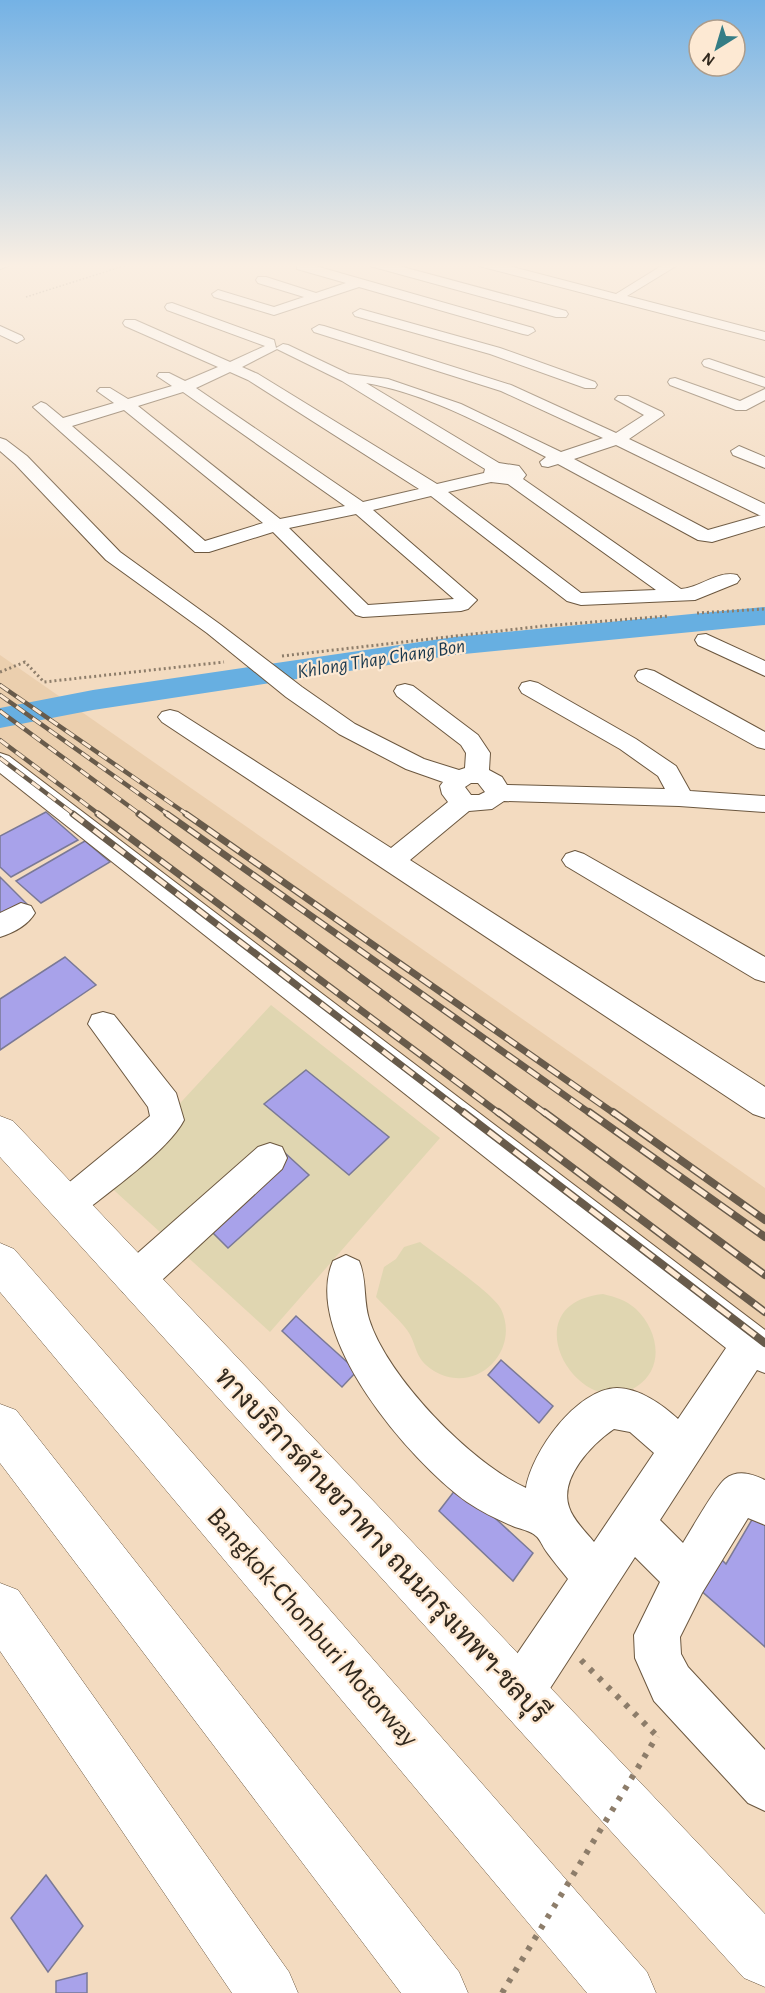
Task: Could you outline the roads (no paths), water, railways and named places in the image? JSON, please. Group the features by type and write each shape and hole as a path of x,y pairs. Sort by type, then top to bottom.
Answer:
{"main road":[{"name":"ทางบริการด้านขวาทาง ถนนกรุงเทพฯ-ชลบุรี","path":"0,1132 765,1957"},
{"name":"Bangkok-Chonburi Motorway","path":"0,1262 626,1993"},
{"path":"0,1426 438,1993"},
{"path":"0,1608 268,1993"}],"street":[{"path":"206,356 253,376 435,491 578,598 695,594 730,579"},
{"path":"61,424 128,406 185,387 253,356"},
{"path":"302,356 347,378 505,474 677,595"},
{"path":"399,356 497,385 617,439 765,511"},
{"path":"511,356 590,385"},
{"path":"709,363 765,383"},
{"path":"105,392 128,406 276,525 363,611 461,605 467,600 360,508 185,387 164,376"},
{"path":"347,378 366,378 451,405 560,458 705,536 712,536 765,520"},
{"path":"675,382 757,414"},
{"path":"741,407 765,394"},
{"path":"41,407 202,548 276,525 435,491 560,458 617,439 656,415 623,399"},
{"path":"0,443 27,465 112,556 126,575 190,633 270,697 299,703"},
{"path":"739,451 765,463"},
{"path":"4,467 27,465"},
{"path":"4,467 98,562 126,575 214,629 299,703 338,746 374,765 410,779 463,786 489,778 497,785 498,793 679,798 765,804"},
{"path":"706,640 765,669"},
{"path":"646,676 765,742"},
{"path":"530,688 628,744 668,771 676,785 679,798"},
{"path":"392,861 463,786 478,753 470,740 405,691"},
{"path":"170,717 765,1104"},
{"path":"0,761 759,1349 681,1451 519,1693"},
{"path":"575,860 765,971"},
{"path":"68,1205 153,1135 167,1120 164,1103 103,1024"},
{"path":"136,1279 270,1158"},
{"path":"346,1273 345,1296 363,1352 381,1382 422,1432 452,1464 483,1488 553,1521"},
{"path":"596,1579 553,1521 548,1509 546,1493 550,1475 563,1453 585,1426 604,1411 616,1408 633,1411 646,1418 681,1451"},
{"path":"765,1504 749,1494 739,1494 686,1577 657,1635 658,1659 671,1684 765,1786"},
{"path":"633,1523 686,1577"}],"waterway":[{"name":"Khlong Thap Chang Bon","path":"0,718 93,700 454,646 765,616"}],"railway":[{"path":"0,685 188,815"},
{"path":"0,695 169,815"},
{"path":"0,711 141,815"},
{"path":"0,740 100,815"},
{"path":"0,758 75,815"},
{"path":"73,814 465,1114"},
{"path":"98,814 500,1114"},
{"path":"139,814 546,1114"},
{"path":"167,814 591,1114"},
{"path":"186,814 615,1114"},
{"path":"463,1112 765,1343"},
{"path":"498,1112 765,1312"},
{"path":"544,1112 765,1275"},
{"path":"589,1112 765,1237"},
{"path":"613,1112 765,1220"}]}
